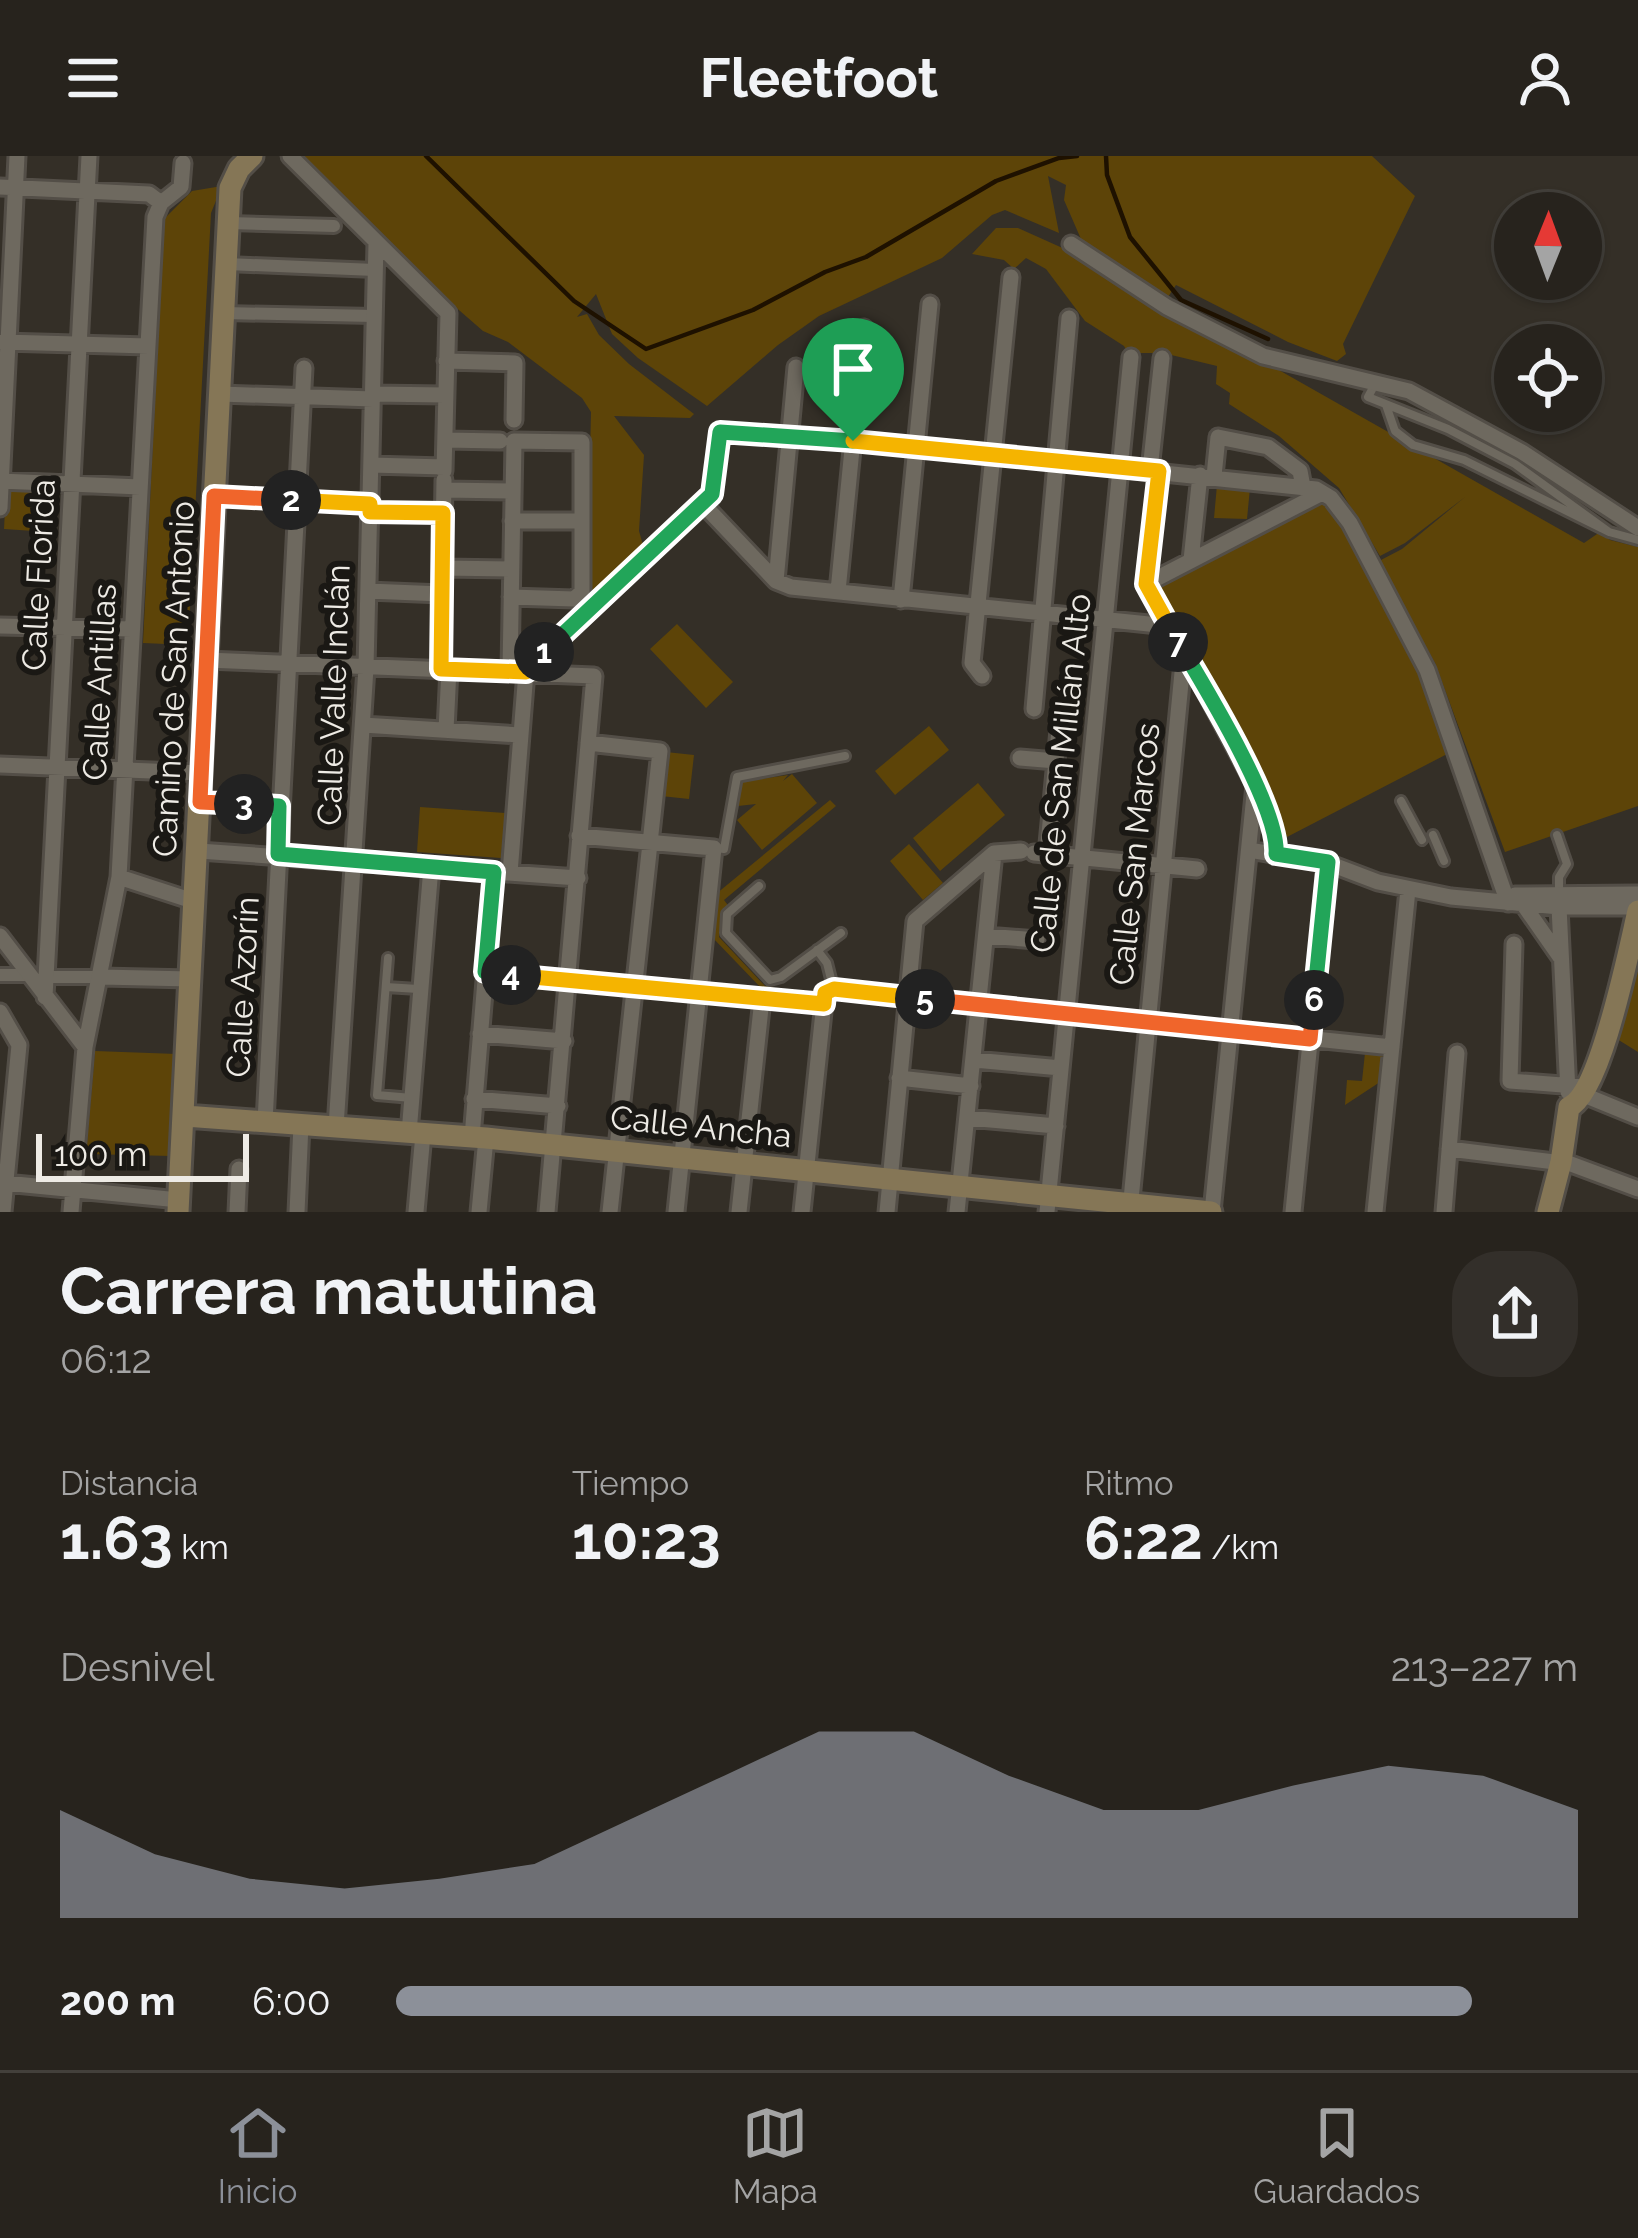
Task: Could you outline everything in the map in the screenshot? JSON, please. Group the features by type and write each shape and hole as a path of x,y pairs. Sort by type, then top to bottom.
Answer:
{"main road":[{"name":"Camino de San Antonio","path":"178,1206 232,178 252,156"},
{"path":"1547,1212 1577,1094 1600,1058 1638,909"},
{"name":"Calle Ancha","path":"184,1116 744,1163 960,1186 1048,1203 1211,1212"}],"street":[{"path":"0,508 8,188 17,156"},
{"name":"Calle Florida","path":"85,1047 45,998 37,976 58,766 89,156"},
{"path":"290,156 448,314 442,568 446,730"},
{"name":"Calle Antillas","path":"71,1212 85,1047 119,877 155,217 161,203 181,187 183,163"},
{"path":"8,188 149,194 161,203"},
{"path":"229,223 334,226"},
{"name":"Calle Valle Inclán","path":"336,1127 366,668 376,243"},
{"path":"1071,244 1167,307 1263,356 1408,391 1522,452 1638,528"},
{"path":"226,264 375,270"},
{"path":"982,676 972,663 1011,278"},
{"path":"902,600 930,304"},
{"path":"224,313 374,316"},
{"path":"1034,709 1069,318"},
{"path":"838,591 864,328"},
{"path":"4,342 148,346"},
{"name":"Calle de San Millán Alto","path":"1048,1203 1131,357"},
{"path":"1162,358 1146,584 1255,785 1277,843 1276,854"},
{"path":"446,361 515,363 514,420"},
{"path":"776,580 796,367"},
{"name":"Calle Azorín","path":"265,1122 304,368"},
{"path":"220,394 446,394"},
{"path":"518,671 712,494 720,432 993,454 1303,487 1322,493 1350,523 1416,649 1456,750 1501,887 1562,959"},
{"path":"1191,560 1218,437 1268,447 1300,471 1303,487"},
{"path":"445,440 582,442 582,592 574,599 511,597"},
{"path":"479,1212 475,1099 485,972 520,735 511,597 513,491 507,441"},
{"path":"371,465 513,491"},
{"path":"1,481 140,487"},
{"path":"1146,584 1322,493"},
{"path":"214,496 443,513"},
{"path":"701,503 776,580 790,587 1168,626"},
{"path":"512,520 581,521"},
{"path":"442,568 512,568"},
{"path":"368,591 442,594"},
{"path":"0,626 132,629"},
{"name":"Calle San Marcos","path":"1130,1208 1184,652"},
{"path":"207,660 593,676 547,1212"},
{"path":"363,725 520,735"},
{"path":"1034,853 1059,730"},
{"path":"588,743 660,751 610,1212"},
{"path":"1020,758 1056,761"},
{"path":"0,765 202,773"},
{"path":"1211,1212 1255,785"},
{"path":"200,802 279,806"},
{"path":"579,836 714,848 676,1212"},
{"path":"887,1212 915,921 1000,849 1198,868"},
{"path":"199,850 578,878"},
{"path":"1249,850 1328,858 1351,874 1408,890 1513,901 1638,893"},
{"path":"957,1212 994,853"},
{"path":"1292,1212 1328,858"},
{"path":"416,1212 412,1097 431,867"},
{"path":"119,877 196,902"},
{"path":"1375,1212 1408,890"},
{"path":"1559,900 1638,909"},
{"path":"1559,900 1577,1094"},
{"path":"0,936 37,976"},
{"path":"986,936 1037,940"},
{"path":"1514,944 1510,1081 1577,1094 1638,1117"},
{"path":"485,972 824,1004"},
{"path":"0,975 191,979"},
{"path":"802,1212 825,993 834,989 1392,1047"},
{"path":"739,1212 762,998"},
{"path":"0,1012 19,1045 3,1197 73,1190 178,1206"},
{"path":"480,1034 564,1041"},
{"path":"1444,1212 1457,1053"},
{"path":"974,1060 1061,1068"},
{"path":"899,1078 971,1085"},
{"path":"475,1099 558,1106"},
{"path":"968,1118 1056,1126"},
{"path":"297,1212 301,1125"},
{"path":"1449,1149 1561,1162 1638,1190"},
{"path":"237,1212 239,1169"}],"lane":[{"path":"1376,383 1368,397 1448,429 1535,475 1609,532"},
{"path":"1386,405 1395,431 1413,445 1464,460 1609,532 1638,541"},
{"path":"714,848 724,849 736,777 845,756"},
{"path":"1401,801 1422,840"},
{"path":"1432,835 1444,860"},
{"path":"1557,835 1567,864 1558,877 1559,900"},
{"path":"760,886 727,914 726,933 770,980 841,933"},
{"path":"817,950 834,989"},
{"path":"388,958 376,1095 412,1097"},
{"path":"386,987 420,989"}],"shaded area":[{"path":"302,156 1372,156 1415,196 1343,344 1346,354 1337,361 1288,342 1176,285 1168,297 1084,246 1064,200 1066,185 1048,176 1059,233 1005,210 992,215 942,258 819,316 707,406 612,334 596,294 577,317 587,314 599,335 629,364 694,414 690,418 614,416 644,455 639,531 643,545 587,598 591,412 582,398 508,342 483,331"},
{"path":"222,186 211,213 188,645 143,643 164,219 192,191"},
{"path":"996,228 1018,228 1067,250 1584,543 1600,532 1610,540 1638,547 1638,806 1505,852 1435,663 1379,561 1402,549 1465,497 1380,556 1339,488 1279,436 1229,404 1230,393 1216,384 1217,366 1163,353 1128,353 1085,321 1046,269 1026,258 1014,269 1004,260 972,254"},
{"path":"1217,485 1250,488 1247,519 1214,518"},
{"path":"6,491 36,492 34,531 4,529"},
{"path":"1323,496 1394,621 1451,752 1287,837 1156,582"},
{"path":"677,624 733,682 706,708 650,649"},
{"path":"929,726 949,750 895,795 875,771"},
{"path":"666,752 694,755 689,799 661,796"},
{"path":"792,774 817,803 762,850 737,820 756,804 738,806 741,782 788,775 783,781"},
{"path":"978,783 1005,815 940,871 913,838"},
{"path":"830,800 836,806 724,900 730,908 721,916 719,937 778,995 767,994 711,936 716,894"},
{"path":"420,807 505,813 501,858 417,852"},
{"path":"909,844 943,883 923,900 890,861"},
{"path":"1638,958 1638,1052 1617,1039"},
{"path":"95,1051 177,1054 172,1156 86,1154"},
{"path":"1365,1053 1383,1055 1380,1082 1345,1105 1347,1080 1362,1081"}],"waterway":[{"path":"426,156 574,301 646,349 753,310 825,272 866,257 996,181 1077,156"},
{"path":"1106,156 1107,175 1130,237 1181,300 1268,339"}],"route":[{"path":"720,432 853,441 1159,471 1146,584 1232,736 1277,843 1276,854 1328,862 1310,1039 834,989 825,993 824,1004 485,972 494,872 278,854 279,806 200,802 214,496 370,504 370,512 443,513 441,669 526,672 712,494 720,432"}]}
